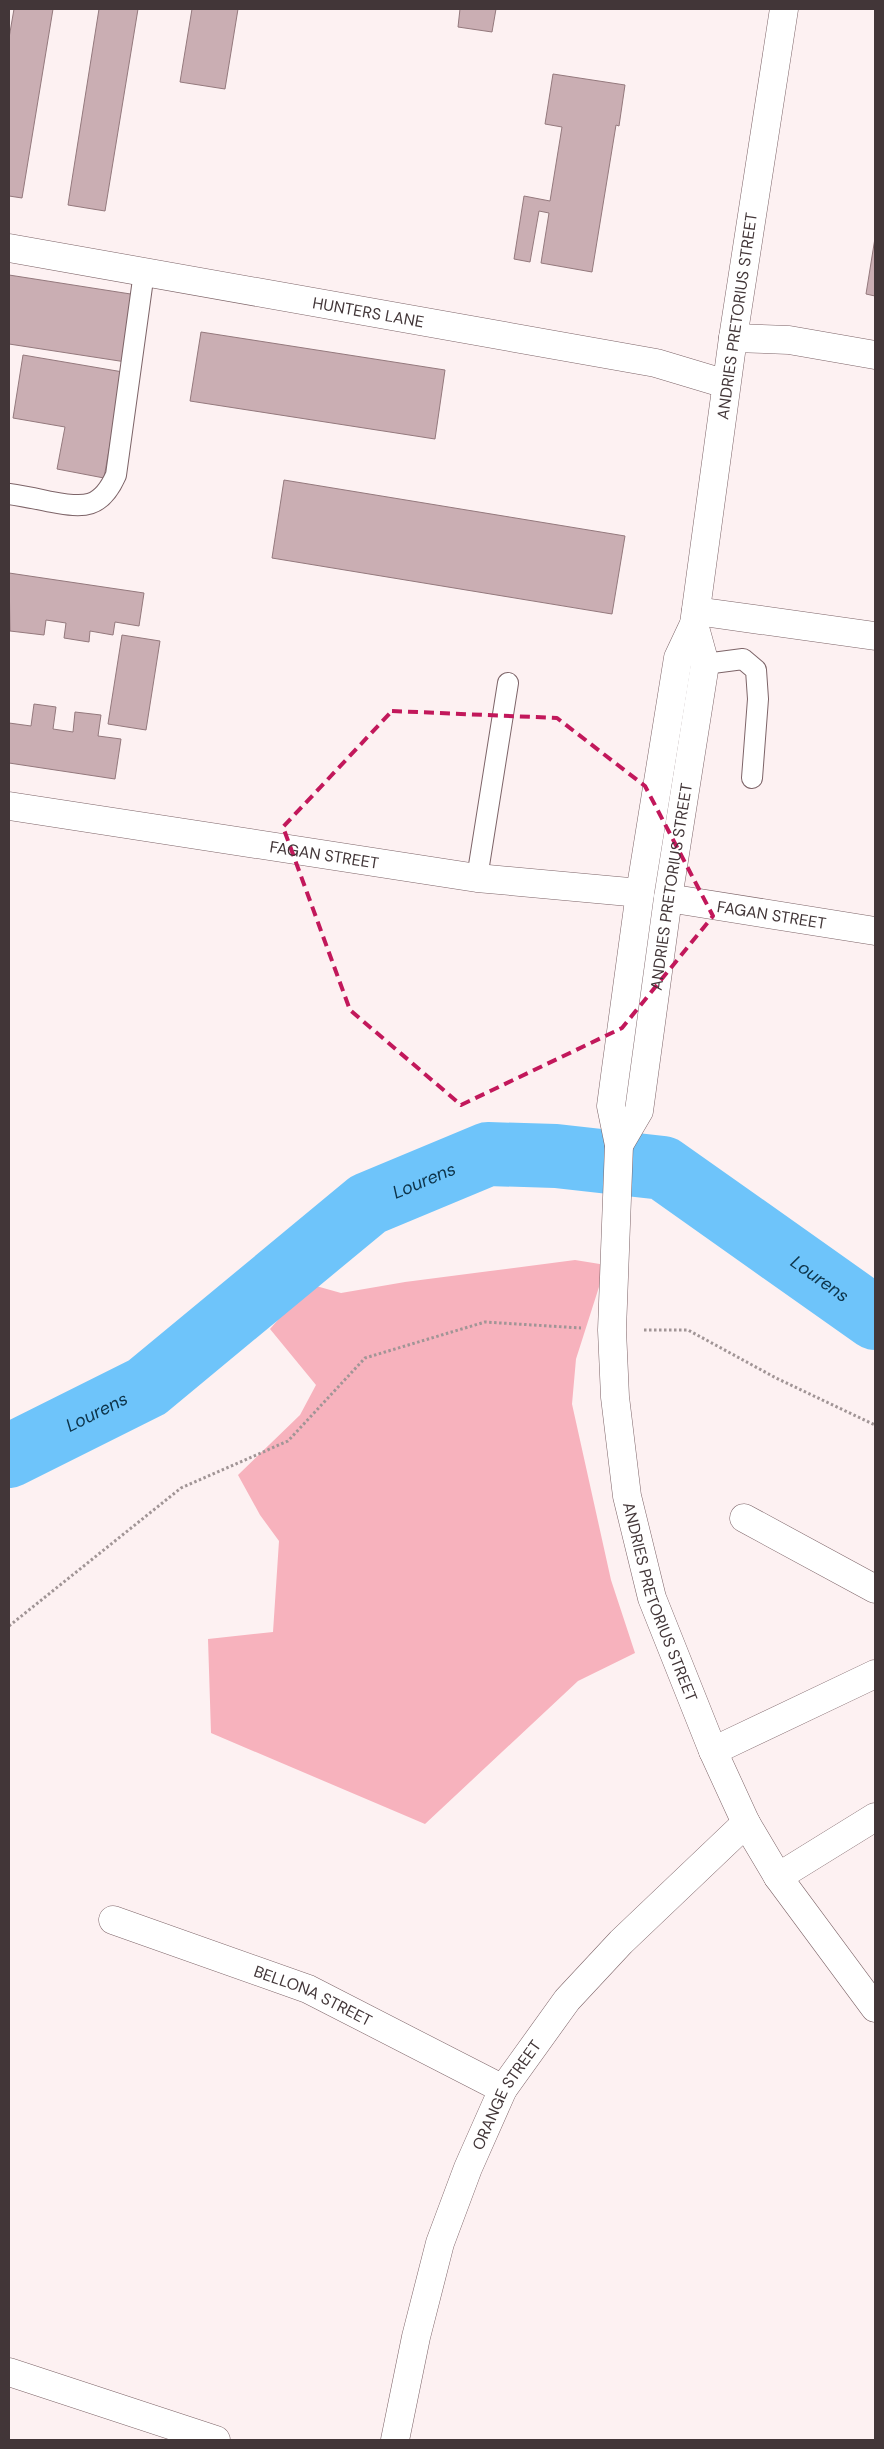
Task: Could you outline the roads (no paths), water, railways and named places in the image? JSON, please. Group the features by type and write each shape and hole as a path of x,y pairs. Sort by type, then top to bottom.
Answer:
{"street":[{"name":"ANDRIES PRETORIUS STREET","path":"784,9 726,384 696,618 678,658 640,893 611,1106 619,1145 612,1330 615,1397 627,1496 652,1598 713,1751 746,1823 778,1877 875,2008"},
{"name":"HUNTERS LANE","path":"9,248 656,363 726,384"},
{"path":"733,338 789,340 875,355"},
{"name":"ANDRIES PRETORIUS STREET","path":"619,1145 639,1111 668,898 705,664 696,618"},
{"path":"696,618 875,636"},
{"name":"FAGAN STREET","path":"9,806 477,878 640,893"},
{"name":"FAGAN STREET","path":"668,898 875,931"},
{"path":"744,1518 875,1588"},
{"path":"713,1751 875,1674"},
{"path":"778,1877 875,1817"},
{"name":"ORANGE STREET","path":"394,2440 416,2337 440,2243 468,2168 503,2089 567,2000 621,1942 746,1823"},
{"name":"BELLONA STREET","path":"113,1920 308,1989 503,2089"},
{"path":"9,2372 216,2440"}],"lane":[{"path":"9,494 84,506 98,500 109,489 116,475 144,272"},
{"path":"705,664 742,659 756,670 758,699 752,778"},
{"path":"477,878 508,683"}],"waterway":[{"name":"Lourens","path":"9,1456 147,1387 368,1204 488,1154 556,1156 663,1168 875,1318"}]}
